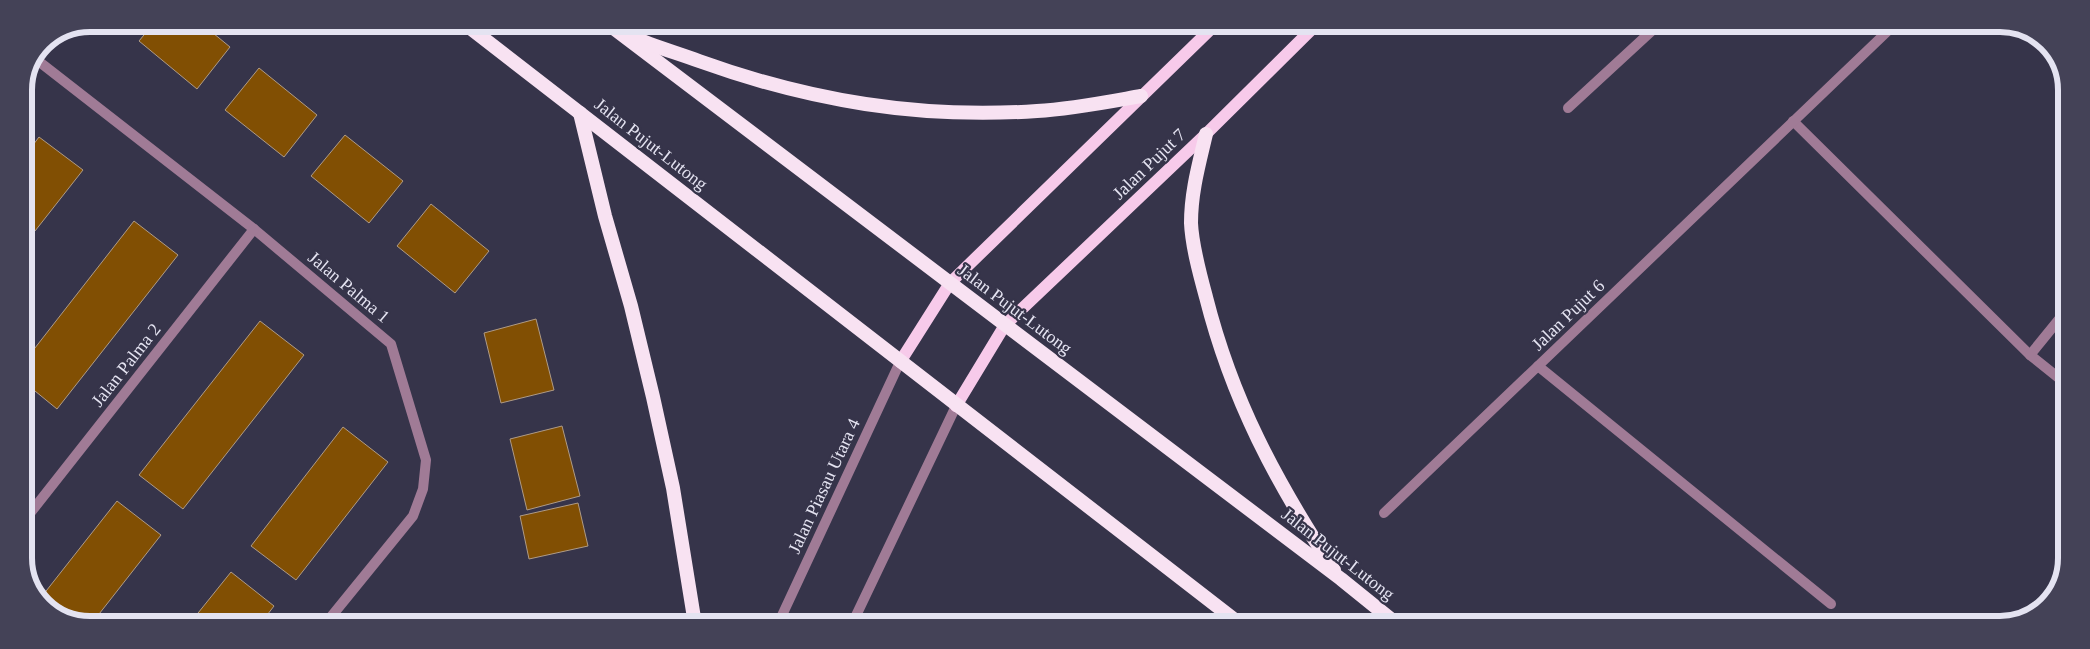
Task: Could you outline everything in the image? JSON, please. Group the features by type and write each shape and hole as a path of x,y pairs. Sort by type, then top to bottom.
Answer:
{"highway":[{"name":"Jalan Pujut-Lutong","path":"475,32 1230,616"},
{"name":"Jalan Pujut-Lutong","path":"618,32 1388,616"},
{"path":"622,32 743,77 839,101 889,108 938,112 1038,111 1142,96"},
{"path":"580,113 653,397 673,488 694,616"},
{"path":"1206,134 1193,188 1191,225 1213,326 1248,422 1271,468 1304,524 1341,579"}],"main road":[{"path":"900,362 950,283 1209,32"},
{"name":"Jalan Pujut 7","path":"956,406 1005,325 1206,134 1309,32"}],"street":[{"path":"1568,108 1650,32"},
{"name":"Jalan Pujut 6","path":"1831,604 1538,366 1886,32"},
{"name":"Jalan Palma 1","path":"40,62 254,229 391,344 426,460 423,489 413,516 332,616"},
{"path":"1794,121 2030,355 2058,377"},
{"name":"Jalan Palma 2","path":"33,510 254,229"},
{"path":"2030,355 2057,321"},
{"name":"Jalan Piasau Utara 4","path":"782,616 900,362"},
{"path":"1384,513 1538,366"},
{"path":"856,616 956,406"}],"building":[{"path":"146,32 212,32 230,47 197,89 139,41"},
{"path":"259,68 317,115 284,157 225,110"},
{"path":"345,135 403,181 369,223 311,176"},
{"path":"39,137 83,170 35,231 32,229 32,146"},
{"path":"431,204 489,251 455,293 397,246"},
{"path":"134,221 178,255 57,409 33,389 33,351"},
{"path":"536,319 554,390 501,403 484,333"},
{"path":"260,321 304,355 183,509 139,475"},
{"path":"562,426 580,496 527,510 510,439"},
{"path":"343,427 388,462 296,580 251,546"},
{"path":"117,501 161,535 97,616 76,615 58,607 44,593"},
{"path":"578,503 588,546 529,559 520,516"},
{"path":"231,572 274,606 266,616 196,616"}]}
